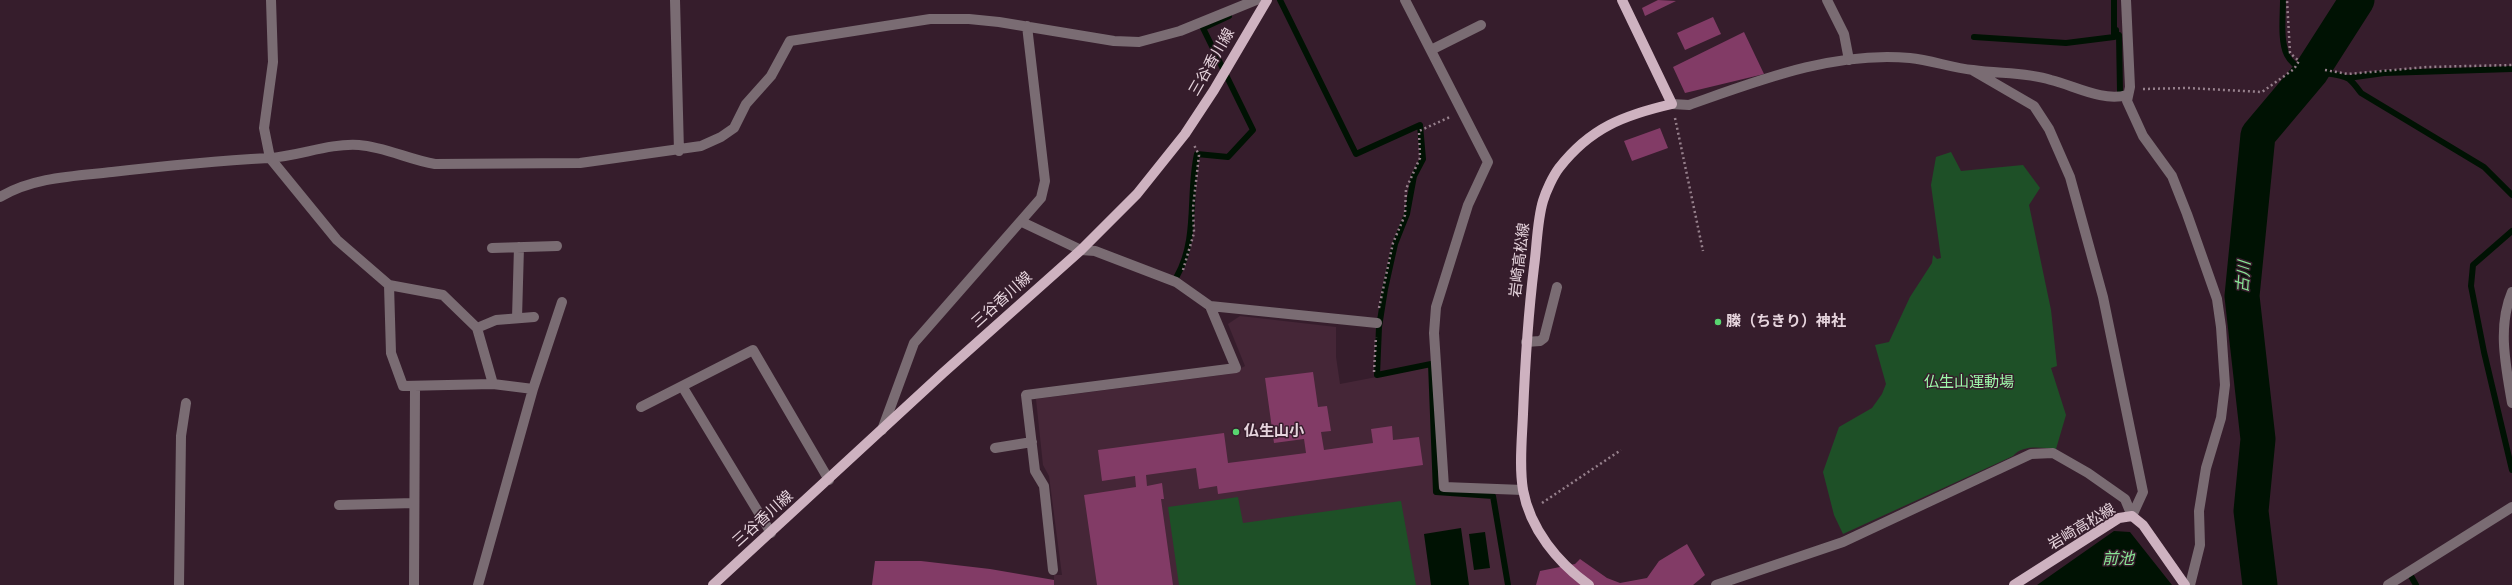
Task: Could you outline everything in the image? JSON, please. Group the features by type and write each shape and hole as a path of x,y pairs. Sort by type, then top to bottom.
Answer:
{"main road":[{"name":"三谷香川線","path":"713,585 1081,250 1137,194 1185,134 1214,90 1267,0"},
{"path":"1622,0 1672,104"},
{"name":"岩崎高松線","path":"1588,585 1575,575 1547,545 1530,511 1523,490 1522,441 1526,342 1543,201 1558,169 1580,144 1607,124 1643,111 1672,104"},
{"name":"岩崎高松線","path":"2014,585 2119,518 2132,516 2143,526 2185,585"}],"street":[{"path":"271,0 273,62 264,128 270,158 337,240 389,285 443,295 477,328 493,384"},
{"path":"675,0 679,151"},
{"path":"0,197 52,178 201,162 270,158 359,145 417,162 436,164 580,163 679,151 701,146 721,137 734,128 746,104 771,76 790,41 930,20 969,19 1027,26 1114,41 1140,42 1180,31 1256,0"},
{"path":"1405,0 1488,162 1468,205 1436,307 1434,333 1444,487 1523,490"},
{"path":"1827,0 1844,34 1849,60"},
{"path":"2126,0 2130,87 2127,101 2143,136 2172,176 2217,298 2222,327 2225,384 2221,418 2206,468 2199,511 2200,545 2190,585"},
{"path":"1431,50 1481,25"},
{"path":"882,430 914,343 1022,222 1041,198 1045,181 1027,26"},
{"path":"1672,104 1689,105 1801,68 1849,60 1911,58 1972,70 2051,80 2094,93 2120,97 2128,95"},
{"path":"1972,70 2034,106 2049,130 2070,177 2103,297 2143,492 2132,516"},
{"path":"1022,222 1081,250 1095,251 1176,282 1210,306 1377,323"},
{"path":"492,248 557,246"},
{"path":"517,318 519,247"},
{"path":"389,285 391,353 403,386 415,388 493,384 533,389"},
{"path":"1526,342 1540,341 1544,338 1557,287"},
{"path":"2512,292 2504,322 2506,367 2512,403"},
{"path":"478,585 533,389 562,302"},
{"path":"1053,570 1044,486 1035,471 1026,395 1236,368 1210,306"},
{"path":"477,328 496,320 534,318"},
{"path":"641,407 753,350 829,480"},
{"path":"682,386 770,533"},
{"path":"414,585 415,388"},
{"path":"179,585 181,436 186,403"},
{"path":"995,448 1032,442"},
{"path":"1716,585 1843,542 2031,454 2053,453 2088,473 2125,499 2132,516"},
{"path":"339,505 414,503"},
{"path":"2388,585 2512,507"}],"path":[{"path":"2128,95 2136,90 2155,88 2262,92 2294,69 2299,61 2290,53 2287,0"},
{"path":"2326,70 2348,74 2427,67 2512,65"},
{"path":"1672,104 1703,251"},
{"path":"1374,372 1377,323 1393,243 1405,214 1406,189 1421,152 1419,131 1461,111"},
{"path":"1176,282 1185,267 1194,233 1193,208 1199,156 1185,134"},
{"path":"1530,511 1621,450"}],"shaded area":[{"name":"仏生山小","path":"1240,316 1336,327 1336,357 1340,384 1429,367 1435,494 1492,497 1507,585 1054,585 1054,575 1062,575 1049,476 1043,465 1036,399 1230,374 1245,366 1228,324"}],"green space":[{"name":"仏生山運動場","path":"1951,152 1961,171 2023,165 2040,188 2029,205 2051,310 2057,366 2051,368 2066,415 2056,449 2027,448 2017,452 2013,456 1843,534 1834,515 1823,472 1839,427 1872,408 1882,394 1886,384 1875,345 1889,342 1910,297 1932,263 1933,255 1937,259 1941,258 1931,185 1936,157"},
{"path":"1238,497 1243,523 1401,501 1416,585 1179,585 1168,507"}],"water":[{"path":"1461,528 1469,585 1431,585 1424,534"},
{"name":"前池","path":"2114,531 2130,532 2172,585 2037,585"},
{"path":"1485,532 1490,568 1474,570 1469,534"}],"building":[{"path":"1658,0 1676,1 1645,16 1642,8"},
{"path":"1713,17 1721,34 1685,50 1677,33"},
{"path":"1744,32 1764,74 1685,93 1673,67"},
{"path":"1660,128 1668,148 1632,161 1624,141"},
{"path":"1313,372 1318,407 1327,406 1331,431 1321,432 1324,450 1373,443 1371,429 1392,426 1393,440 1419,437 1423,465 1218,494 1217,486 1199,489 1196,468 1146,475 1147,486 1162,483 1164,499 1161,499 1173,585 1097,585 1084,495 1136,487 1135,476 1102,481 1098,450 1224,433 1228,463 1306,453 1304,439 1274,443 1265,378"},
{"path":"1687,544 1705,575 1693,585 1536,585 1540,571 1575,564 1580,559 1607,578 1620,583 1647,578 1659,561"},
{"path":"875,561 921,561 990,569 1054,580 1054,585 872,585"}],"waterway":[{"path":"1280,0 1356,154 1420,125 1423,159 1414,176 1407,214 1395,244 1385,289 1379,327 1377,375 1431,364 1436,492 1493,496 1508,585"},
{"path":"1974,37 2066,43 2114,37 2114,0"},
{"path":"2283,0 2283,43 2287,55 2292,63 2308,71 2334,74 2349,79 2361,93 2484,167 2512,195"},
{"name":"古川","path":"2260,585 2251,511 2258,439 2242,296 2258,135 2311,72 2357,0"},
{"path":"1177,276 1184,262 1188,247 1192,216 1194,169 1197,154 1228,157 1253,130 1203,28 1229,16"},
{"path":"2116,30 2116,36 2119,35 2120,92"},
{"path":"2348,78 2384,73 2512,69"},
{"path":"2512,231 2473,265 2471,286 2484,352 2512,470"},
{"path":"2411,576 2416,585"}],"place":[{"name":"榺（ちきり）神社","path":"1718,322"},
{"name":"仏生山小","path":"1236,432"}]}
